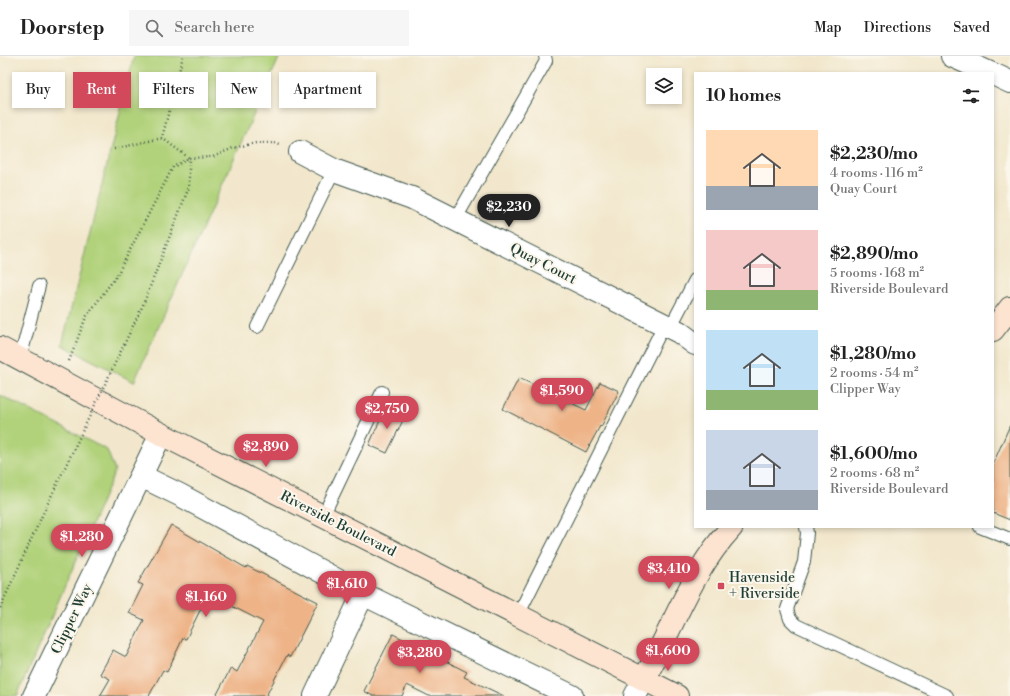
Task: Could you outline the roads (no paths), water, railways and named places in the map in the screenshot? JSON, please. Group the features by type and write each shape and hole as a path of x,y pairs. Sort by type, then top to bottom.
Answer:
{"main road":[{"path":"994,329 1010,308"},
{"name":"Riverside Boulevard","path":"0,348 161,434 518,615 639,688 677,696"},
{"path":"639,688 658,654 683,600 706,560 731,528"}],"street":[{"path":"952,56 988,72"},
{"path":"994,75 1010,82"},
{"name":"Quay Court","path":"300,152 334,170 412,198 667,326 694,343"},
{"name":"Clipper Way","path":"34,696 161,434"},
{"path":"141,476 363,594 572,696"},
{"path":"315,696 363,594"}],"lane":[{"path":"455,220 546,61 545,56"},
{"path":"257,328 334,170"},
{"path":"518,615 667,326 694,282"},
{"path":"20,359 39,286"},
{"path":"323,516 382,392"},
{"path":"806,528 804,562 788,609 790,618 796,625 947,696"},
{"path":"982,528 1010,539"}],"place":[{"name":"Havenside + Riverside","path":"721,586"}]}
